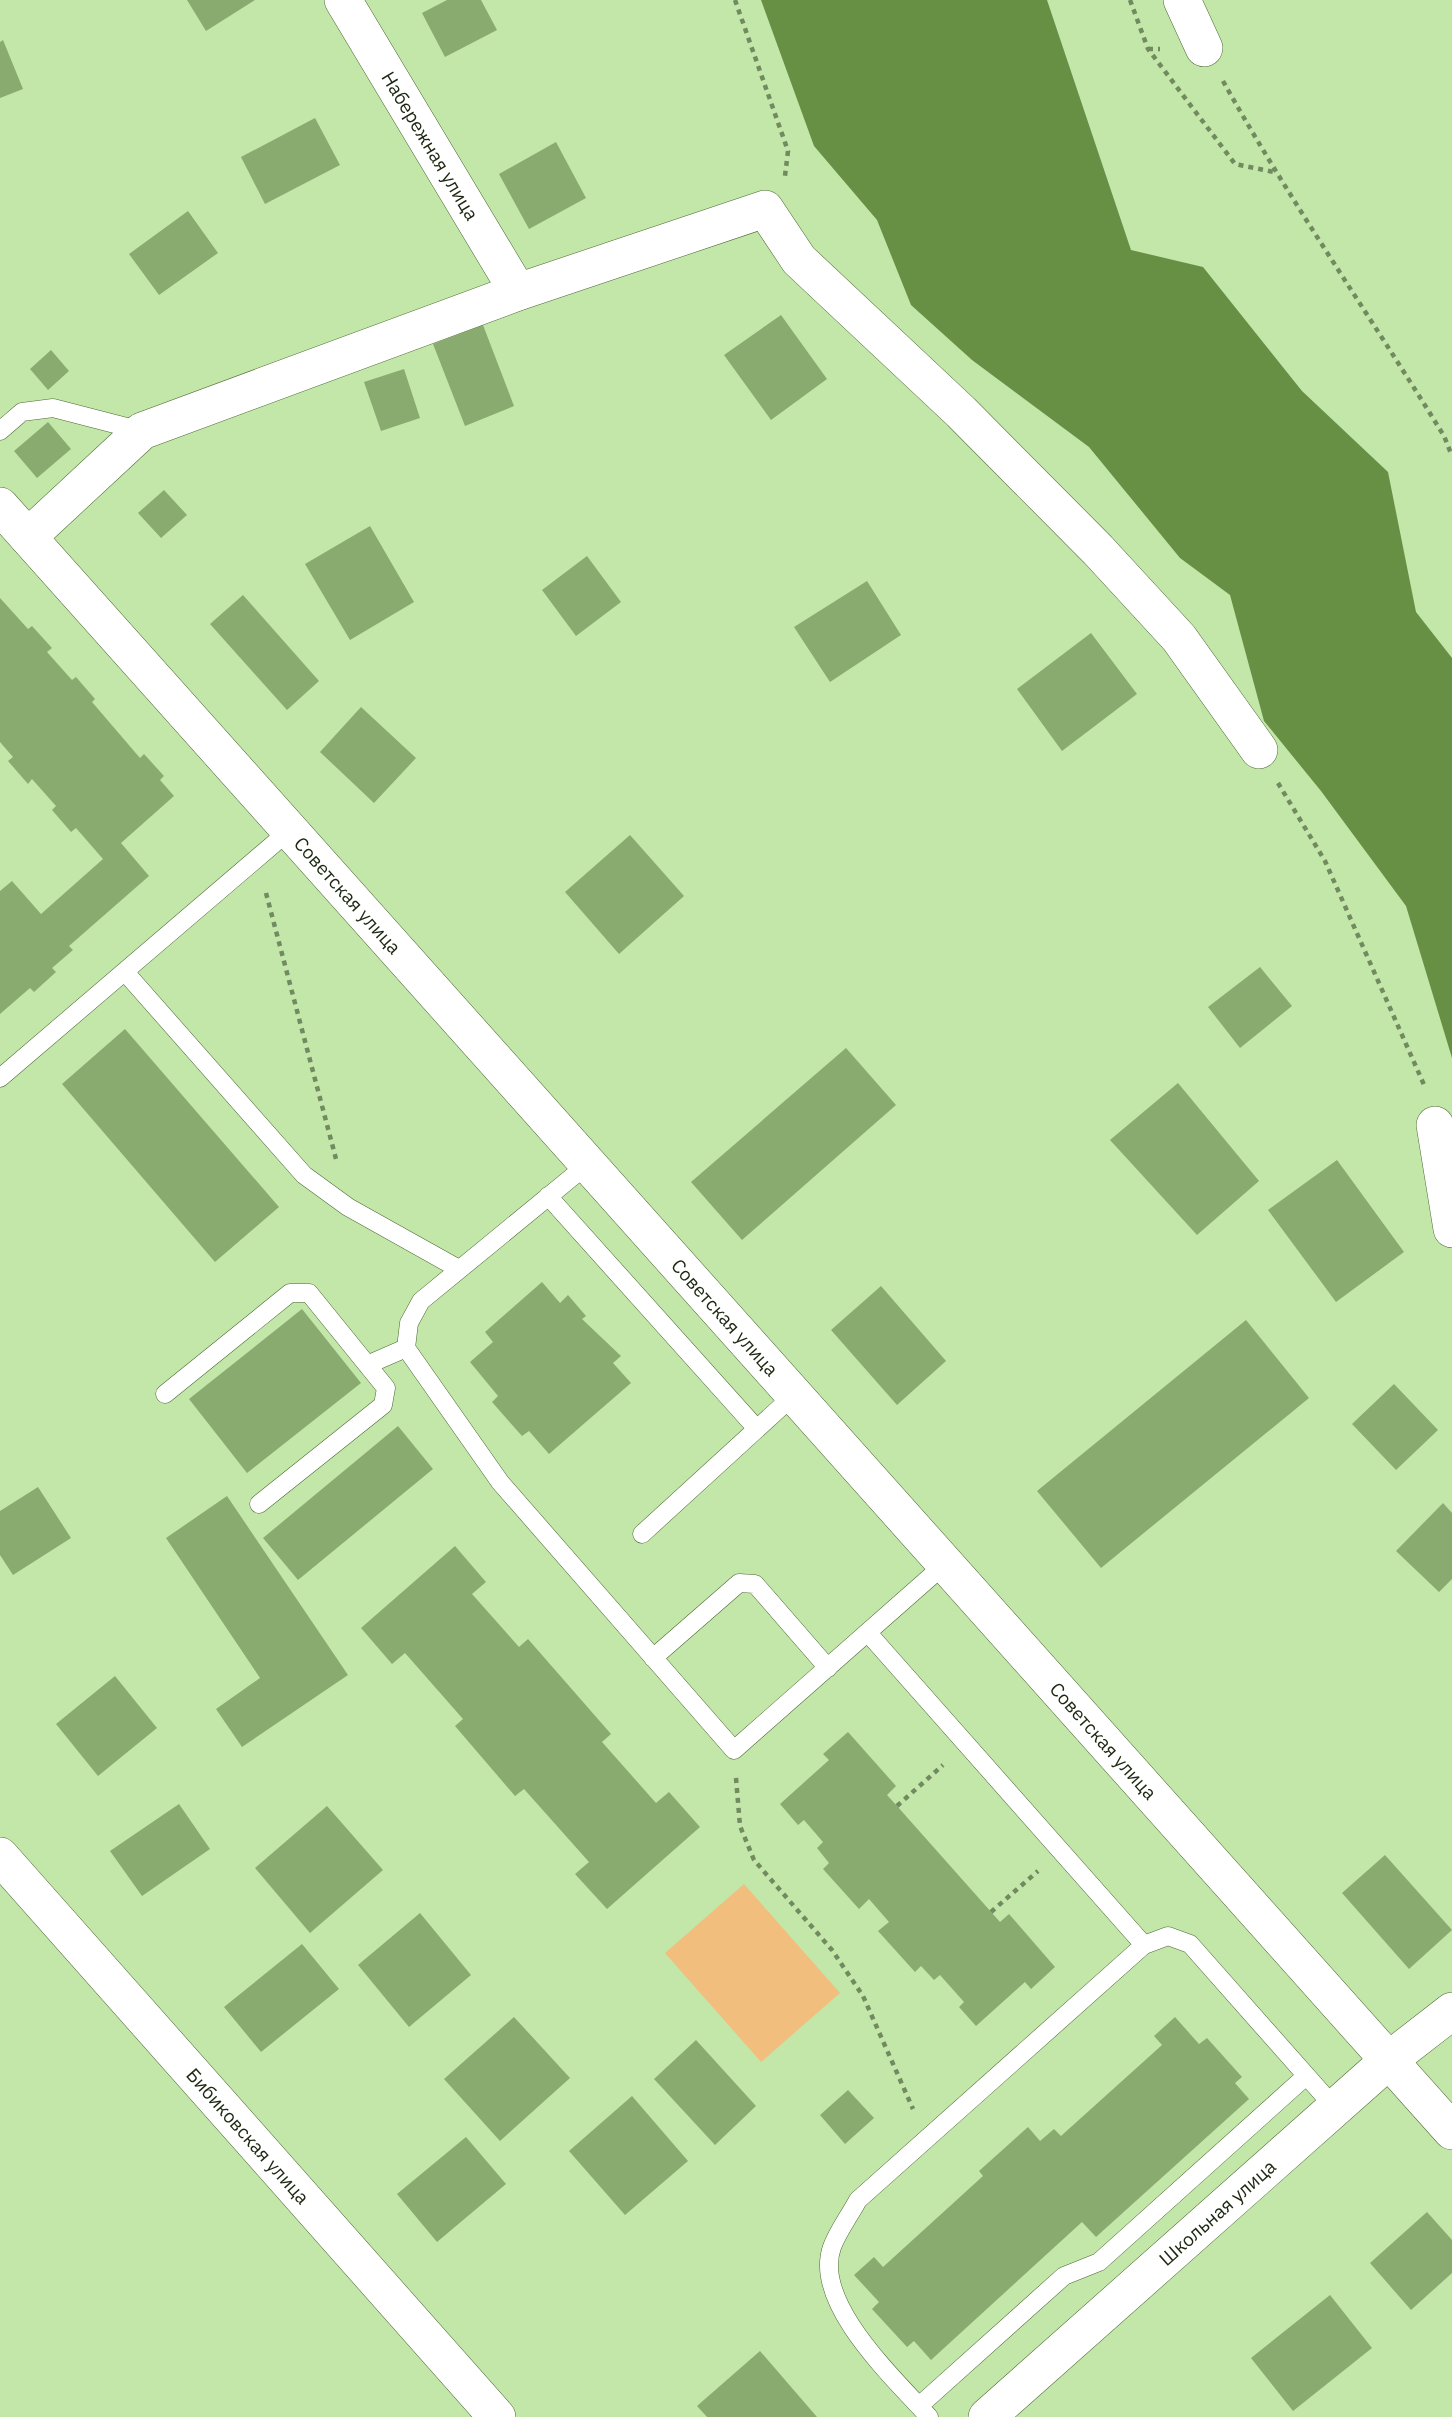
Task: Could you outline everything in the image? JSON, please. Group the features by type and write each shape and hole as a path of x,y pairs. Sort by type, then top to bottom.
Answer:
{"street":[{"name":"Набережная улица","path":"343,0 518,292"},
{"path":"1182,0 1204,48"},
{"path":"28,537 142,430 518,292 765,209 799,260 961,412 1098,550 1170,628 1259,750"},
{"name":"Советская улица","path":"0,506 1452,2131"},
{"path":"1435,1125 1452,1229"},
{"name":"Бибиковская улица","path":"0,1856 497,2417"},
{"name":"Школьная улица","path":"987,2417 1389,2060 1452,2011"}],"lane":[{"path":"0,431 22,412 53,408 142,430"},
{"path":"0,1078 290,830"},
{"path":"125,972 304,1175 348,1207 459,1269"},
{"path":"588,1164 421,1301 409,1323 406,1348 500,1482 734,1750 945,1563"},
{"path":"548,1196 757,1429"},
{"path":"165,1394 290,1293 309,1293 386,1388 383,1405 260,1504"},
{"path":"367,1365 406,1348"},
{"path":"642,1534 794,1395"},
{"path":"653,1658 739,1583 755,1584 828,1668"},
{"path":"868,1633 1144,1945"},
{"path":"1306,2076 1099,2262 1064,2276 924,2411 853,2330 830,2283 832,2249 858,2200 1144,1945 1168,1936 1190,1944 1335,2108"}],"path":[{"path":"735,0 788,151 788,168 782,185 765,209"},
{"path":"1130,0 1148,49 1235,164 1274,172"},
{"path":"1204,48 1274,172 1372,317 1444,436 1452,456"},
{"path":"1259,750 1325,861 1431,1103 1435,1125"},
{"path":"257,859 348,1207"},
{"path":"897,1806 967,1744"},
{"path":"734,1750 740,1826 754,1860 832,1950 863,1996 927,2138"},
{"path":"991,1912 1061,1850"}],"shaded area":[{"path":"761,0 1047,0 1131,250 1203,267 1302,391 1388,472 1416,612 1452,658 1452,1058 1406,906 1321,791 1264,721 1230,595 1180,558 1089,447 972,360 911,305 877,220 814,146"},
{"path":"744,1884 840,1993 761,2062 665,1953"}],"building":[{"path":"187,0 255,0 206,31"},
{"path":"447,0 481,0 497,30 445,57 422,13"},
{"path":"3,40 23,89 0,98 0,42"},
{"path":"315,118 340,165 265,204 241,157"},
{"path":"556,142 586,198 529,229 499,174"},
{"path":"188,211 218,253 159,295 129,254"},
{"path":"781,315 827,379 771,420 724,355"},
{"path":"483,325 514,406 465,426 433,344"},
{"path":"51,350 69,371 48,390 30,369"},
{"path":"404,369 420,418 381,431 364,382"},
{"path":"48,422 71,449 37,478 14,451"},
{"path":"164,490 187,515 161,538 138,513"},
{"path":"370,526 414,602 350,640 305,564"},
{"path":"587,556 621,602 576,636 542,590"},
{"path":"867,581 901,635 830,682 794,627"},
{"path":"243,595 319,681 287,710 210,624"},
{"path":"0,598 28,629 32,626 52,648 47,652 72,680 76,677 95,699 92,702 140,758 144,754 164,776 160,780 174,796 121,843 149,876 69,946 73,950 52,968 56,972 34,992 30,988 0,1014 0,891 12,881 41,914 103,859 76,828 71,832 52,810 56,806 32,779 28,784 8,761 13,757 0,742"},
{"path":"1091,633 1137,694 1062,751 1017,689"},
{"path":"361,707 416,758 374,803 320,752"},
{"path":"630,835 684,896 619,954 565,892"},
{"path":"1260,967 1292,1006 1240,1048 1208,1007"},
{"path":"125,1029 279,1207 215,1262 62,1084"},
{"path":"846,1048 896,1105 742,1240 691,1182"},
{"path":"1178,1083 1259,1181 1197,1235 1110,1140"},
{"path":"1337,1160 1404,1252 1336,1302 1268,1210"},
{"path":"542,1282 560,1303 568,1295 586,1316 582,1319 621,1356 613,1363 631,1383 549,1454 529,1431 522,1436 492,1402 498,1396 470,1362 493,1342 485,1332"},
{"path":"881,1286 946,1361 897,1405 831,1330"},
{"path":"302,1309 361,1383 247,1473 189,1399"},
{"path":"1246,1320 1309,1398 1101,1568 1037,1491"},
{"path":"1394,1384 1438,1430 1396,1470 1352,1424"},
{"path":"398,1426 433,1469 298,1580 263,1538"},
{"path":"38,1487 71,1538 13,1575 0,1555 0,1511"},
{"path":"227,1496 348,1675 242,1747 216,1709 260,1678 166,1538"},
{"path":"1443,1503 1452,1513 1452,1579 1439,1592 1396,1551"},
{"path":"455,1546 486,1582 472,1594 519,1647 528,1639 611,1734 602,1742 656,1803 669,1792 700,1827 607,1909 575,1874 589,1862 524,1789 515,1796 455,1726 463,1719 405,1653 392,1664 361,1628"},
{"path":"115,1676 157,1728 98,1776 56,1724"},
{"path":"848,1732 896,1786 887,1795 1000,1922 1009,1914 1055,1967 1031,1989 1025,1982 976,2026 959,2007 964,2002 940,1975 934,1980 921,1966 915,1972 878,1931 889,1922 869,1899 859,1909 823,1869 829,1863 817,1848 823,1842 804,1820 798,1825 780,1804 829,1760 823,1754"},
{"path":"179,1804 210,1849 142,1896 110,1851"},
{"path":"327,1806 383,1870 310,1933 255,1868"},
{"path":"1385,1855 1452,1930 1409,1969 1342,1893"},
{"path":"420,1913 471,1975 409,2027 358,1965"},
{"path":"302,1944 339,1989 261,2052 224,2007"},
{"path":"514,2017 570,2078 500,2141 444,2079"},
{"path":"1175,2017 1199,2044 1207,2038 1242,2077 1235,2083 1249,2099 1096,2237 1082,2222 931,2360 914,2341 907,2347 872,2309 879,2302 854,2275 874,2257 883,2267 983,2176 979,2171 1028,2127 1040,2141 1054,2129 1061,2136 1162,2045 1154,2036"},
{"path":"696,2040 756,2106 715,2145 654,2079"},
{"path":"848,2090 874,2118 845,2144 820,2115"},
{"path":"632,2096 688,2161 625,2215 569,2151"},
{"path":"466,2137 506,2184 437,2242 397,2194"},
{"path":"1427,2212 1452,2240 1452,2273 1411,2310 1370,2263"},
{"path":"1330,2295 1372,2348 1293,2411 1251,2358"},
{"path":"760,2351 817,2417 707,2417 697,2406"}]}
